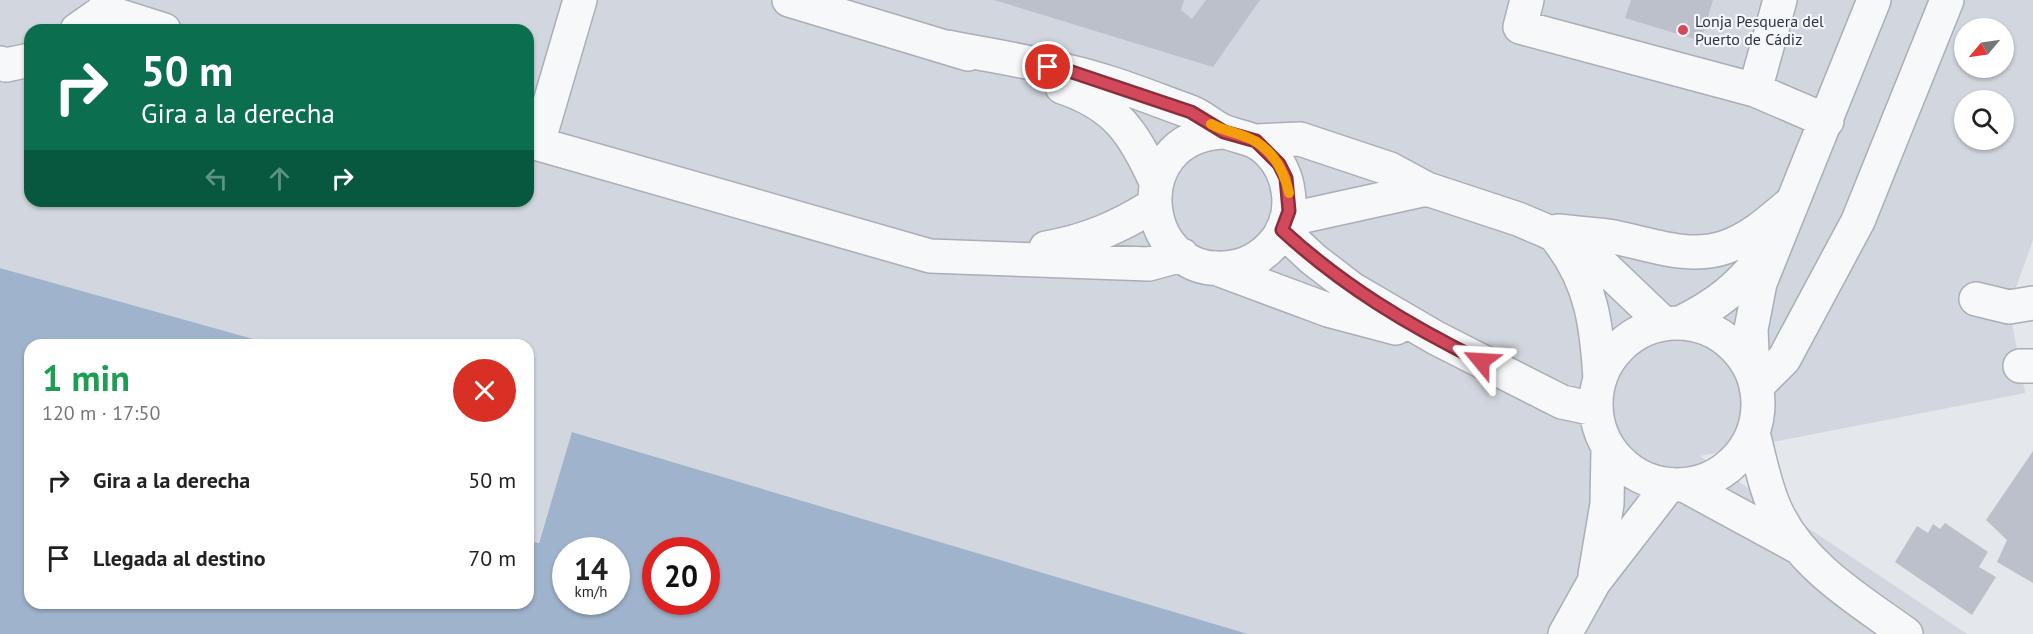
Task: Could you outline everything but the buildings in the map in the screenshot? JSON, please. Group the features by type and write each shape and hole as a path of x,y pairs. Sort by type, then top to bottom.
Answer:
{"lane":[{"path":"534,139 580,0"},
{"path":"789,0 947,47 1078,92 1108,110 1130,130 1155,194 1165,238 1182,255 1328,309 1436,338"},
{"path":"1527,0 1520,27 1755,90 1827,121"},
{"path":"1755,90 1780,0"},
{"path":"1565,634 1594,582 1676,485 1714,477 1731,466 1744,451 1753,434 1758,414 1751,329 1760,283 1874,0"},
{"path":"1754,381 1784,359 1858,221 1947,0"},
{"path":"84,24 105,6 149,24"},
{"path":"947,47 1069,71 1191,112 1224,132 1256,141 1300,139 1390,169 1427,189 1518,219 1571,243 1596,259 1672,324 1711,330 1729,342 1743,357 1754,381"},
{"path":"0,63 6,65 24,61"},
{"path":"980,259 1087,240 1112,230 1155,194 1166,161 1181,145 1202,135 1224,132"},
{"path":"1215,267 1227,268 1251,261 1271,247 1284,225 1289,195 1286,178 1279,164 1256,141"},
{"path":"534,142 930,256 1149,264 1182,255"},
{"path":"1284,225 1427,189"},
{"path":"1549,233 1609,236 1664,249 1701,252 1724,248 1757,232 1794,201"},
{"path":"1284,225 1313,259 1352,289 1436,338 1562,402 1597,394"},
{"path":"1549,233 1580,273 1593,308 1599,430 1608,449 1622,465 1638,476 1676,485 1800,549"},
{"path":"1597,394 1603,368 1615,351 1631,336 1650,327 1672,324 1714,306 1747,277 1776,243"},
{"path":"1976,299 2009,307 2033,303"},
{"path":"1753,434 1776,512 1800,549 1846,592 1906,634"},
{"path":"1594,582 1607,504 1608,449"}],"shaded area":[{"path":"0,0 2033,0 2033,240 2009,307 2025,393 1700,456 1967,634 1248,634 573,432 538,544 534,543 534,339 254,339 0,268"}],"water":[{"path":"0,268 254,339 24,339 24,609 534,609 534,542 539,543 572,432 1248,634 0,634"}],"slow traffic":[{"path":"1211,124 1224,132 1240,134 1256,141 1268,151 1279,164 1286,178 1289,193"}],"place":[{"name":"Lonja Pesquera del Puerto de Cádiz","path":"1683,30"}],"route":[{"path":"1048,67 1069,71 1191,112 1224,132 1240,134 1256,141 1279,164 1286,178 1289,211 1282,230 1313,259 1352,289 1436,338 1481,361"}]}
